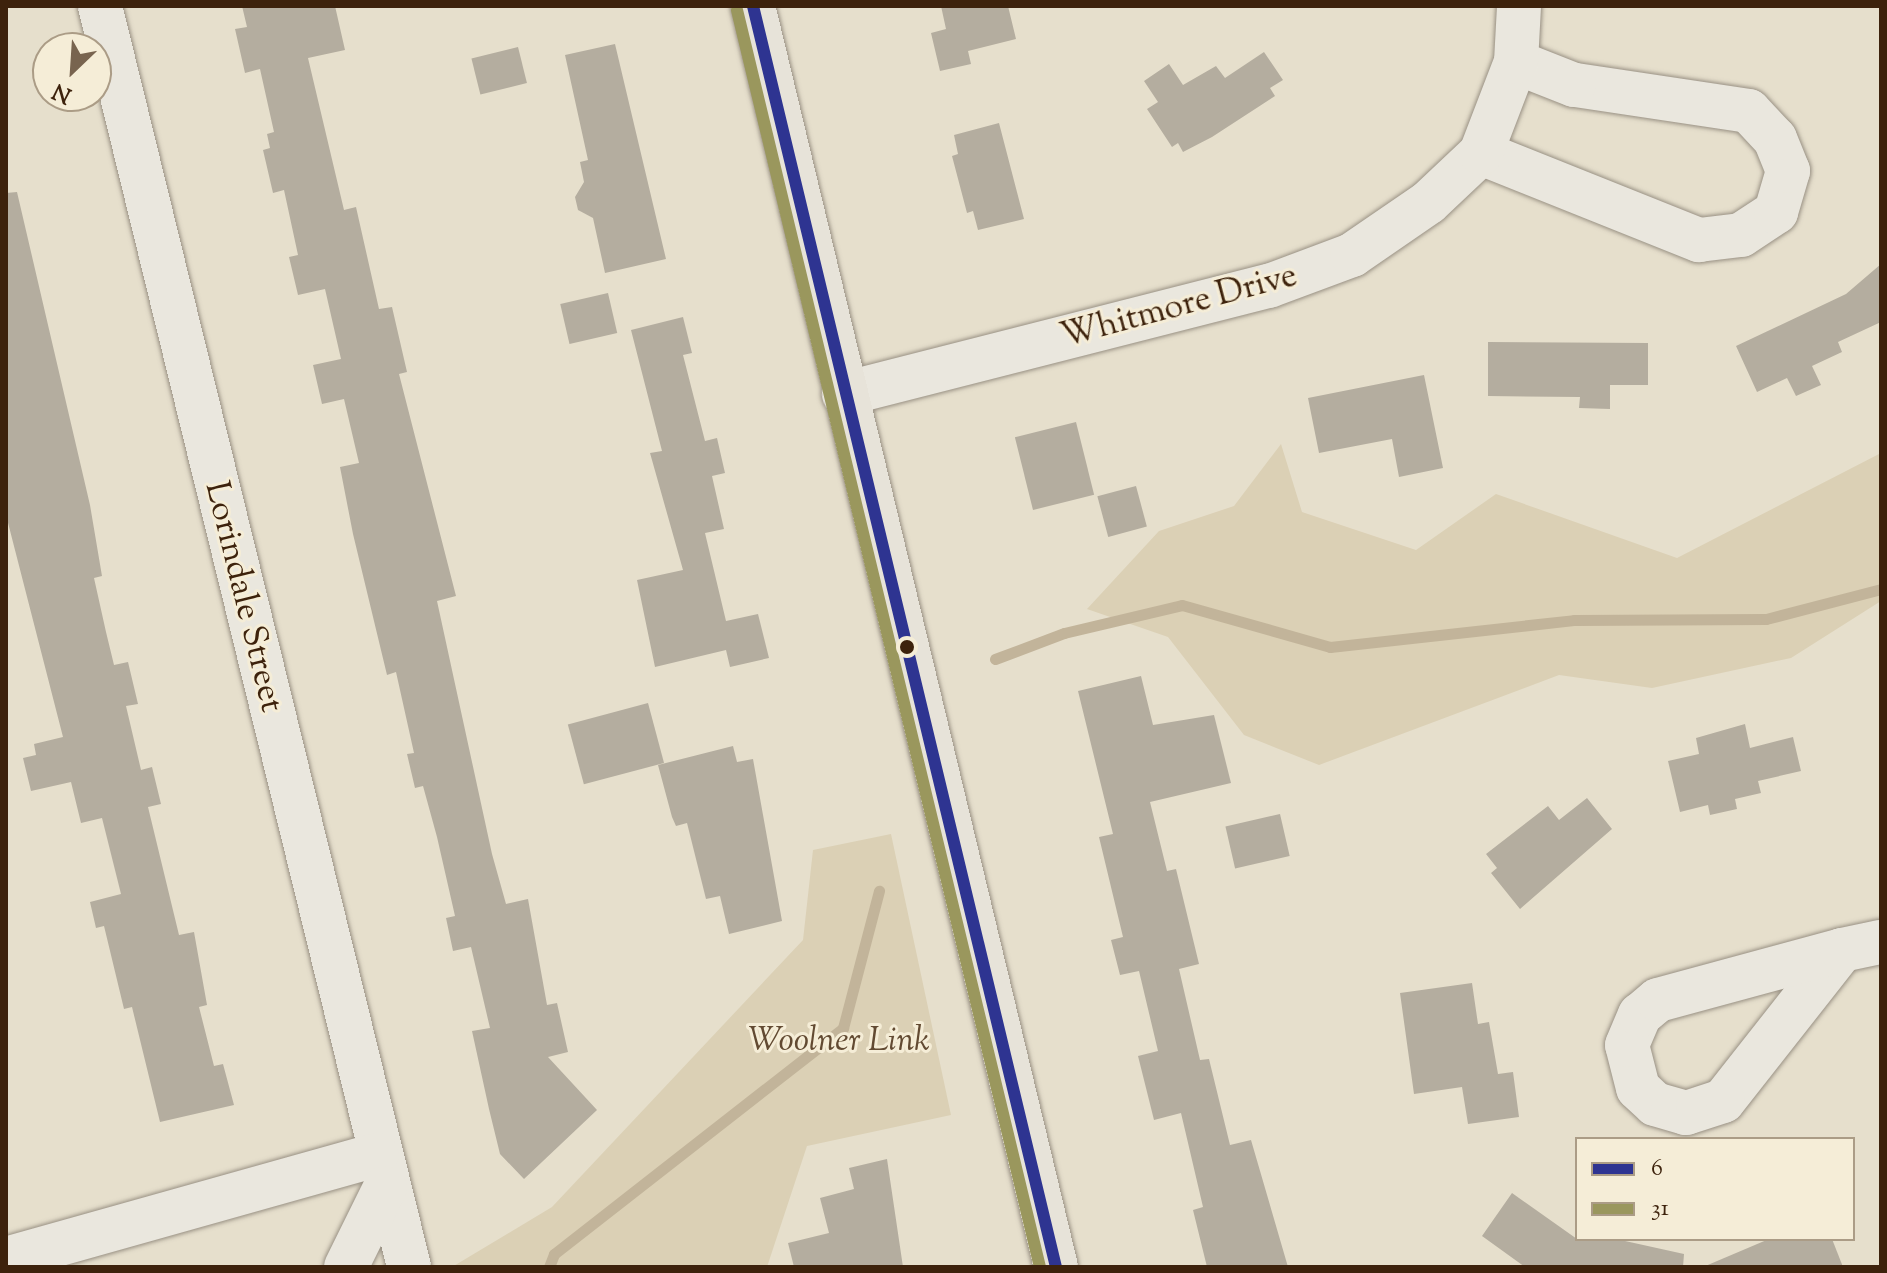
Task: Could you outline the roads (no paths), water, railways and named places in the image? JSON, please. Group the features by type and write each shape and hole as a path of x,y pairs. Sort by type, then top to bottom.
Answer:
{"main road":[{"path":"753,6 1056,1267"}],"street":[{"name":"Lorindale Street","path":"100,6 381,1172 409,1267"},
{"name":"Whitmore Drive","path":"844,394 1269,286 1352,255 1429,202 1481,153 1516,62 1519,6"},
{"path":"1481,153 1699,240 1741,235 1776,212 1788,171 1775,139 1749,111 1574,85 1516,62"},
{"path":"1862,946 1723,1101 1686,1113 1655,1104 1638,1088 1627,1045 1640,1015 1658,1000 1862,946"},
{"path":"6,1259 381,1172"},
{"path":"346,1267 381,1172"}],"waterway":[{"path":"995,659 1064,633 1182,605 1330,647 1574,620 1766,619 1881,589"},
{"path":"549,1267 554,1254 843,1028 879,891"}],"park label":[{"name":"Woolner Link","path":"839,1042"}]}
